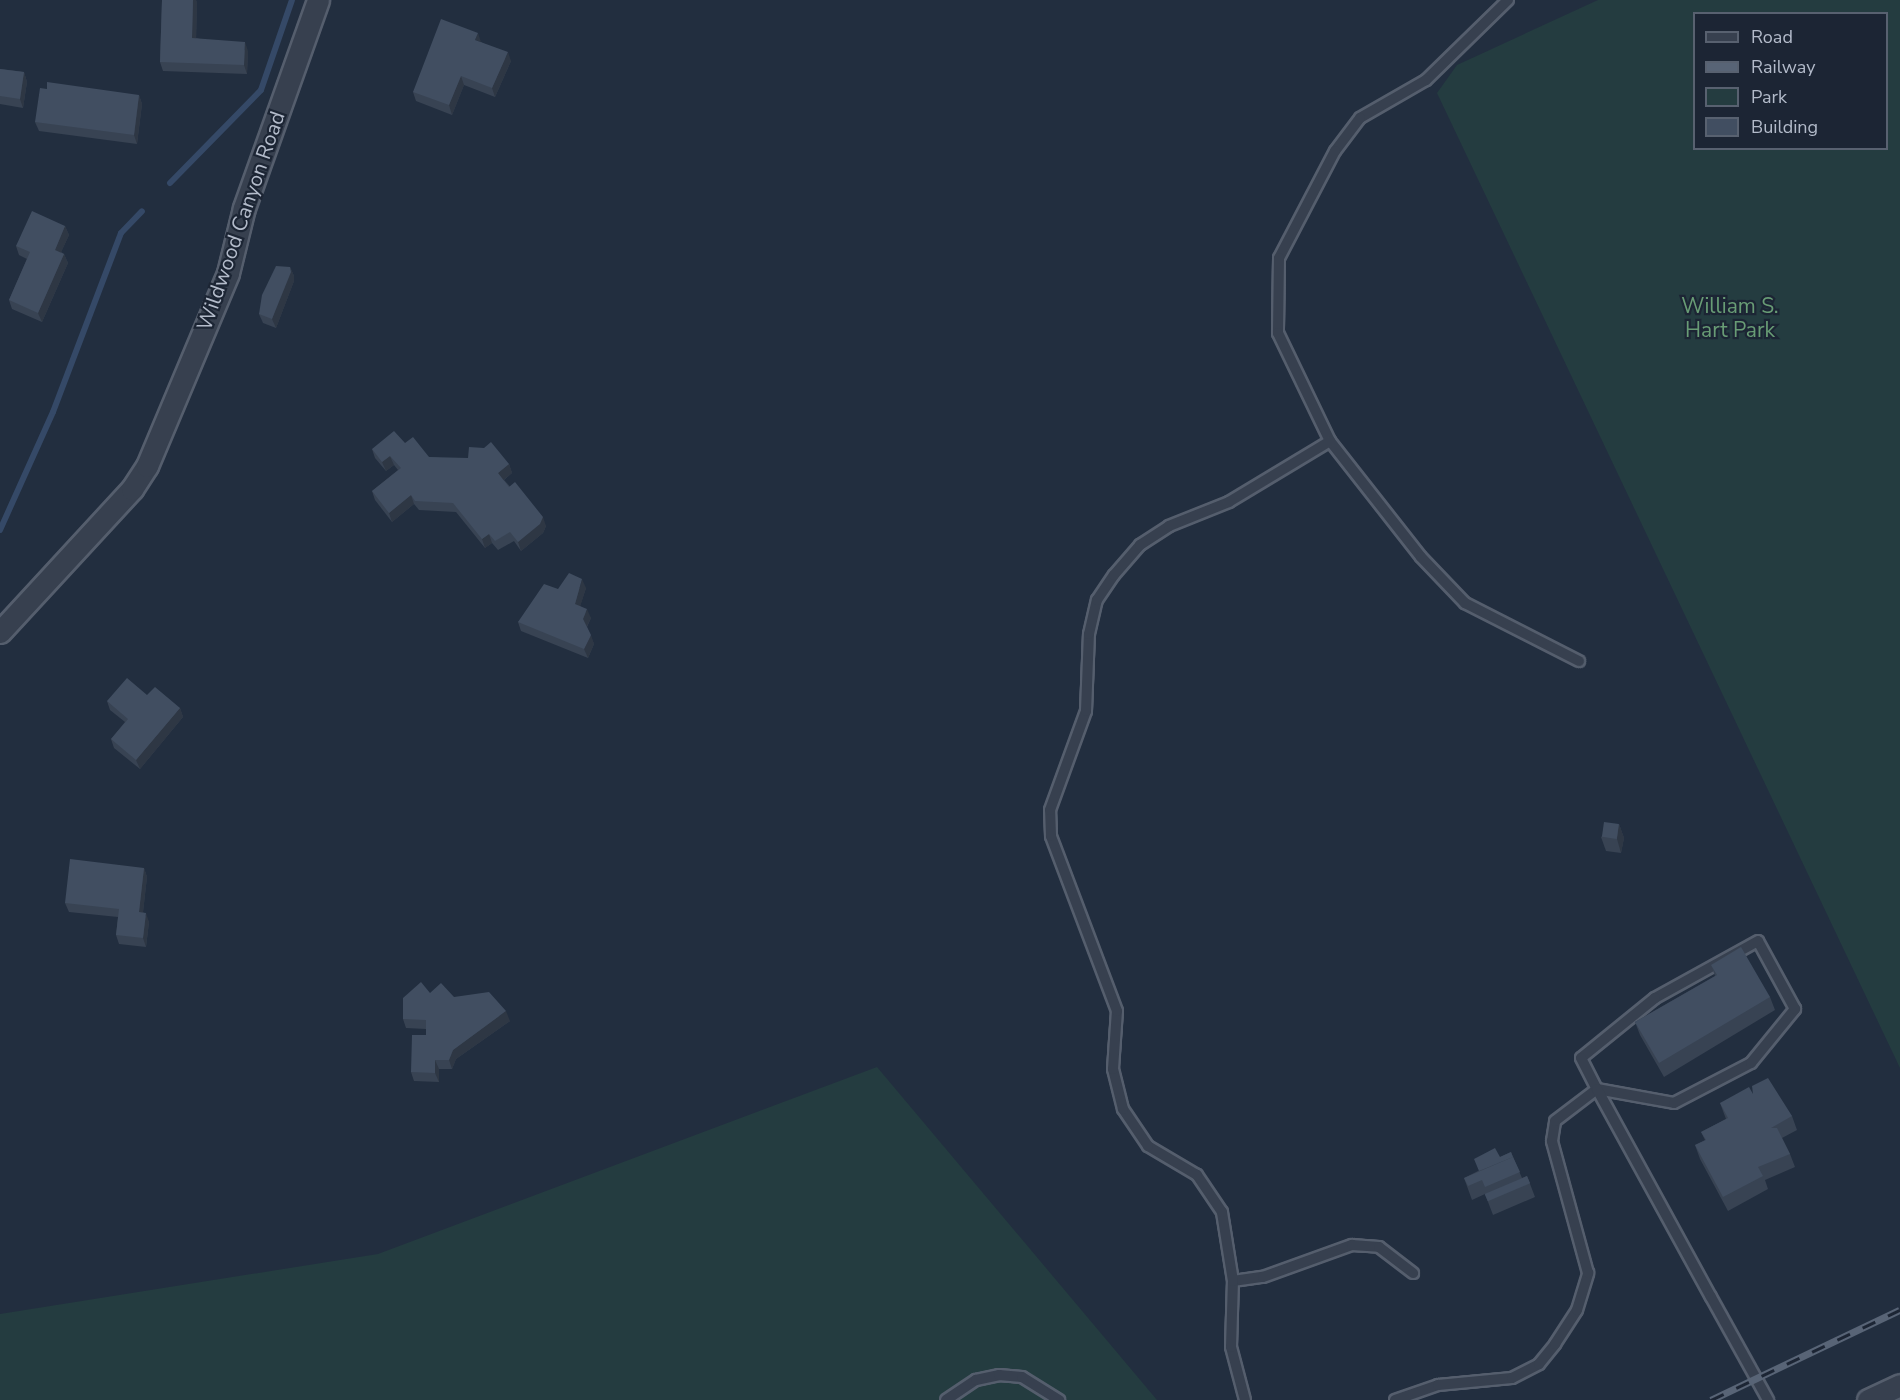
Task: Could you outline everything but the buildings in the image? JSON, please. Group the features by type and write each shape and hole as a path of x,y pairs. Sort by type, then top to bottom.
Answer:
{"street":[{"name":"Wildwood Canyon Road","path":"0,632 132,489 147,466 228,273 244,208 318,0"},
{"path":"1868,1400 1900,1385"}],"lane":[{"path":"1509,0 1426,80 1360,118 1302,206 1279,258 1278,333 1330,441 1421,557 1465,603 1579,661"},
{"path":"1245,1400 1231,1347 1233,1281 1230,1241 1210,1188 1175,1158 1148,1146 1115,1089 1117,1011 1051,836 1050,810 1086,711 1088,644 1097,600 1114,575 1140,545 1169,526 1228,502 1330,441"},
{"path":"1395,1400 1438,1385 1512,1378 1539,1364 1555,1344 1577,1310 1588,1273 1563,1192 1553,1131 1565,1110 1598,1089 1674,1102 1750,1063 1795,1009 1758,941 1655,998 1581,1058 1598,1089 1768,1400"},
{"path":"1233,1281 1263,1277 1352,1245 1379,1247 1413,1273"},
{"path":"946,1400 976,1380 999,1375 1022,1377 1059,1400"}],"green space":[{"name":"William S. Hart Park","path":"1598,0 1900,0 1900,1068 1437,93 1457,65"},
{"path":"877,1067 1157,1400 0,1400 0,1314 378,1254"}],"waterway":[{"path":"170,183 261,90 292,0"},
{"path":"0,530 53,412 121,233 142,211"}],"railway":[{"path":"1711,1400 1900,1310"}]}
